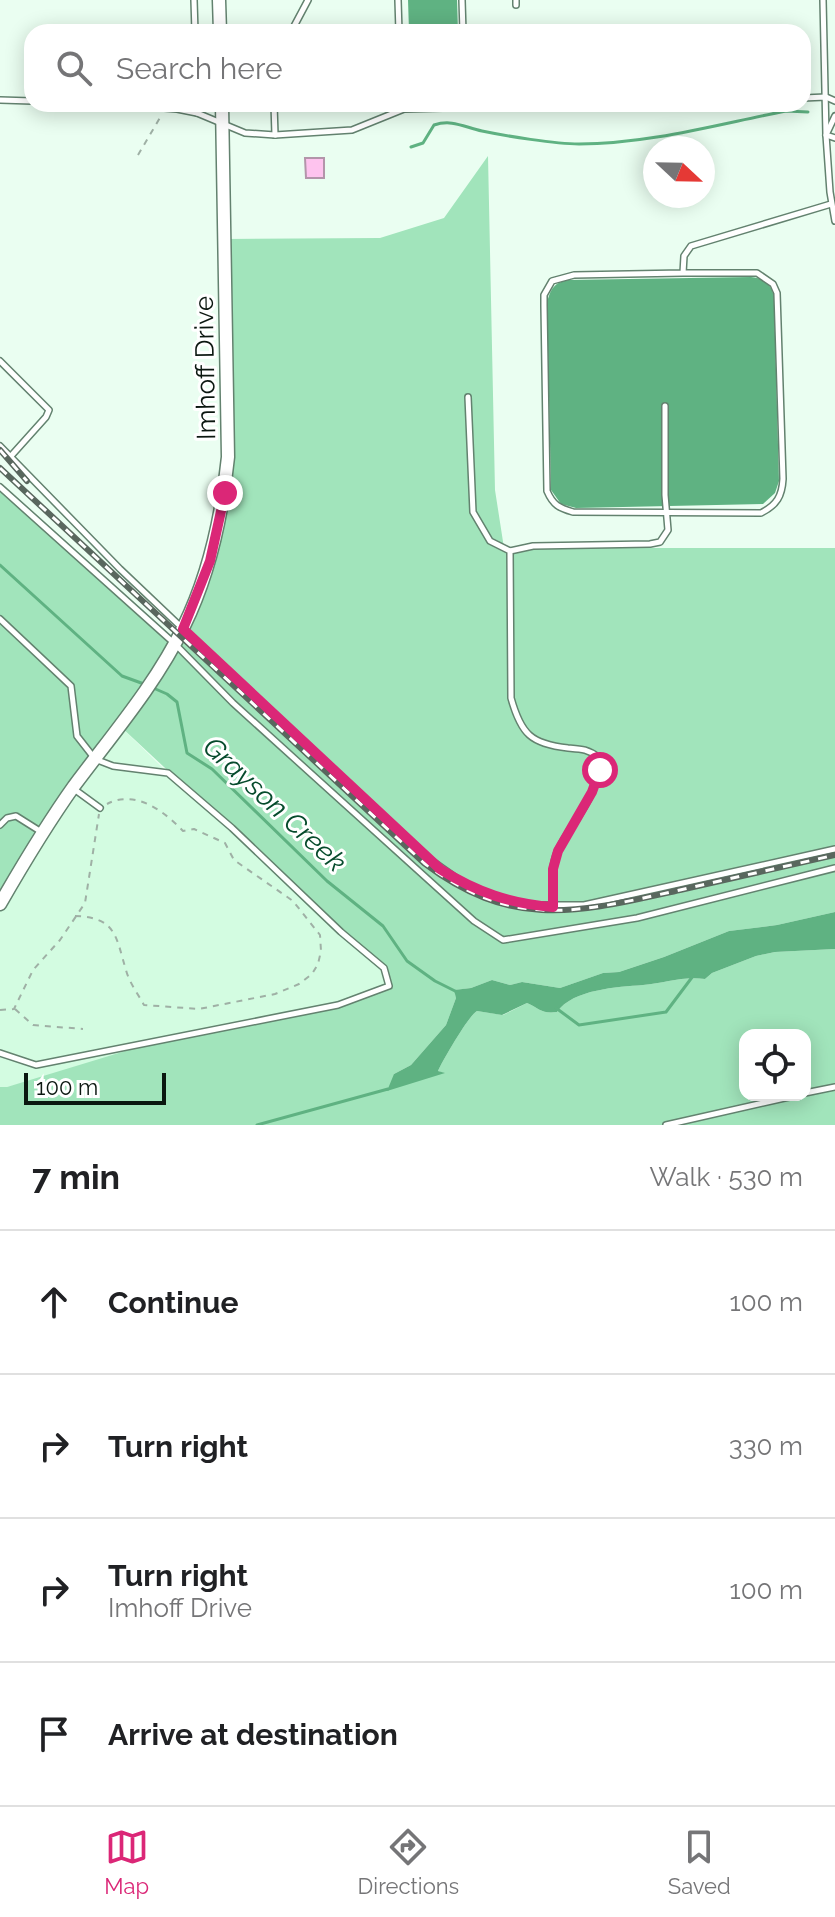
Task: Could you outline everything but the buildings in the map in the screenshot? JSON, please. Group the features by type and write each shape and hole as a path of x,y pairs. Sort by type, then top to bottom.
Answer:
{"street":[{"path":"219,0 220,24"},
{"name":"Imhoff Drive","path":"0,904 73,788 120,726 173,647 210,561 225,493 228,457 222,112"}],"lane":[{"path":"194,0 195,24"},
{"path":"295,24 308,0"},
{"path":"398,0 399,24"},
{"path":"462,0 463,24"},
{"path":"823,0 826,135 835,221"},
{"path":"811,98 826,97 835,101"},
{"path":"0,100 24,101"},
{"path":"191,112 245,133 275,135 352,130 397,112"},
{"path":"274,112 275,135"},
{"path":"826,135 835,116"},
{"path":"826,135 835,138"},
{"path":"683,273 684,256 691,246 831,204"},
{"path":"683,273 757,273 773,284 777,293 783,479 779,499 773,507 761,513 573,512 558,508 551,502 547,491 544,295 552,281 562,276 683,273"},
{"path":"0,361 49,410 11,456"},
{"path":"468,397 473,512 490,541 510,551 533,546 660,542 668,530 665,406"},
{"path":"0,446 94,544 440,869 483,893 529,905 584,905 835,849"},
{"path":"0,487 463,911 503,940 637,918 835,868"},
{"path":"510,551 511,698 517,719 527,735 543,744 588,750 598,757 600,770 592,792 558,851 553,869 553,907"},
{"path":"0,619 71,686 77,736 95,759 113,766 168,773 384,968 389,986 338,1005 36,1065 0,1053"},
{"path":"73,788 100,808"},
{"path":"0,813 7,818"},
{"path":"0,825 7,818 16,816 43,833"},
{"path":"811,1092 835,1087"},
{"path":"666,1125 772,1101"}],"path":[{"path":"138,155 163,112"},
{"path":"14,1009 33,970 60,940 75,916 85,903 100,808 118,798 142,802 165,812 183,831 194,829 225,843 234,860 293,901 320,935 321,951 312,974 299,984 275,994 199,1009 144,1005 126,973 115,932 91,916 75,916"},
{"path":"0,1010 14,1009 33,1025 83,1029"}],"shaded area":[{"path":"408,0 457,0 458,24 409,24"},
{"path":"488,156 495,490 504,548 835,548 835,912 777,925 729,931 664,957 560,988 522,982 510,985 492,980 455,990 456,998 446,1025 411,1065 394,1074 443,1073 438,1071 445,1058 477,1011 503,1015 527,1003 544,1012 557,1012 574,998 597,991 682,979 705,979 712,973 756,956 775,952 835,949 835,1125 0,1125 0,1087 145,1045 338,1005 389,986 384,968 341,932 120,726 0,904 0,486 174,644 183,629 225,493 225,239 380,238 444,218"},
{"path":"751,277 767,283 774,297 779,481 775,493 763,504 576,508 561,504 551,490 547,302 554,287 568,280"},
{"path":"120,726 384,968 389,986 338,1005 0,1087 0,904"},
{"path":"835,912 835,949 775,952 756,956 712,973 705,979 682,979 597,991 574,998 557,1012 544,1012 527,1003 502,1015 477,1011 462,1029 438,1071 445,1073 387,1091 394,1074 411,1065 446,1025 456,998 454,990 492,980 510,985 522,982 560,988 664,957 729,931 777,925"}],"waterway":[{"path":"411,147 423,143 434,125 440,123 579,144 658,137 781,112"},
{"name":"Grayson Creek","path":"0,565 122,676 144,684"},
{"name":"Grayson Creek","path":"151,687 177,702 187,753 212,769 327,881 383,926 407,961 455,991"},
{"path":"556,1008 579,1025 666,1012 693,976"},
{"path":"257,1125 388,1089"}],"railway":[{"path":"0,450 27,481"},
{"path":"0,468 424,863 457,885 488,899 518,907 578,909 644,898 835,855"}],"route":[{"path":"225,493 210,561 183,629 440,869 483,893 529,905 553,907 553,869 558,851 592,792 600,770"}]}
